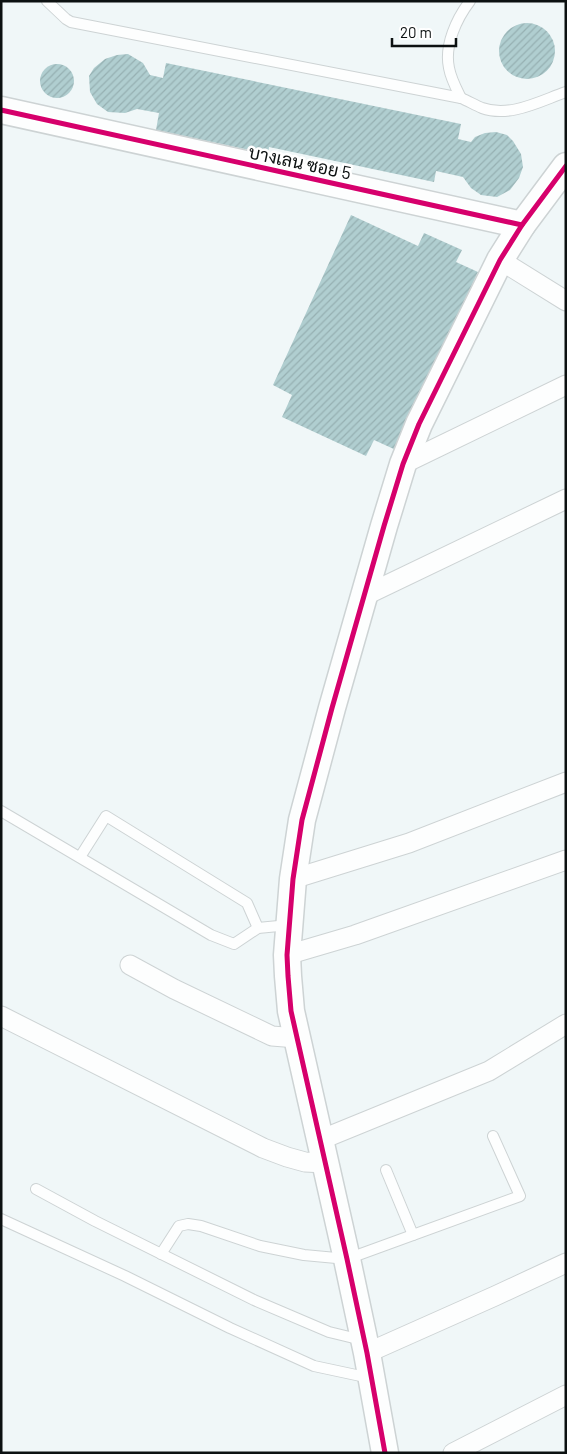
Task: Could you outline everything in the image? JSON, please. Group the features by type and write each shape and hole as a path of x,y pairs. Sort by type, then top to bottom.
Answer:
{"street":[{"name":"บางเลน ซอย 5","path":"1,110 522,225"},
{"path":"385,1453 347,1259 291,1011 288,955 293,879 302,820 403,464 419,424 500,260 522,225 566,166"},
{"path":"500,260 566,301"},
{"path":"403,464 566,385"},
{"path":"364,596 566,499"},
{"path":"293,879 409,843 566,782"},
{"path":"288,955 356,936 566,860"},
{"path":"130,965 174,989 272,1036 297,1038"},
{"path":"1,1016 263,1148 287,1158 305,1162 489,1071 566,1024"},
{"path":"365,1346 495,1296 566,1263"},
{"path":"452,1453 566,1395"}],"lane":[{"path":"47,1 71,22 461,98 484,108 501,111 522,108 566,92"},
{"path":"461,98 452,80 448,65 449,47 455,25 470,1"},
{"path":"1,811 211,935 234,944 258,928 290,924"},
{"path":"80,857 106,816 247,904 258,928"},
{"path":"161,1254 179,1226 188,1224 201,1226 260,1246 304,1255 347,1259 520,1196 493,1136"},
{"path":"386,1170 413,1235"},
{"path":"36,1189 95,1221 254,1300 365,1346"},
{"path":"1,1219 314,1366 370,1378"}],"building":[{"path":"527,23 542,28 550,36 555,51 550,66 542,74 527,79 512,74 504,66 499,51 504,36 512,28"},
{"path":"128,54 143,63 150,75 163,78 166,63 461,124 458,139 471,142 475,137 485,133 496,132 507,135 521,154 523,167 519,178 510,190 497,197 481,195 471,188 463,177 436,171 434,182 269,147 268,154 156,130 159,113 137,109 125,113 108,112 97,104 90,92 89,76 94,68 105,59"},
{"path":"57,64 69,69 74,81 69,93 57,98 45,93 40,81 45,69"},
{"path":"351,215 418,246 424,233 462,250 456,262 478,272 396,450 374,440 366,456 282,417 292,395 273,385"}],"cycle path":[{"path":"1,110 522,225"},
{"path":"385,1453 367,1353 291,1011 287,955 293,879 302,820 332,708 403,464 419,424 500,260 522,225 566,166"}]}
